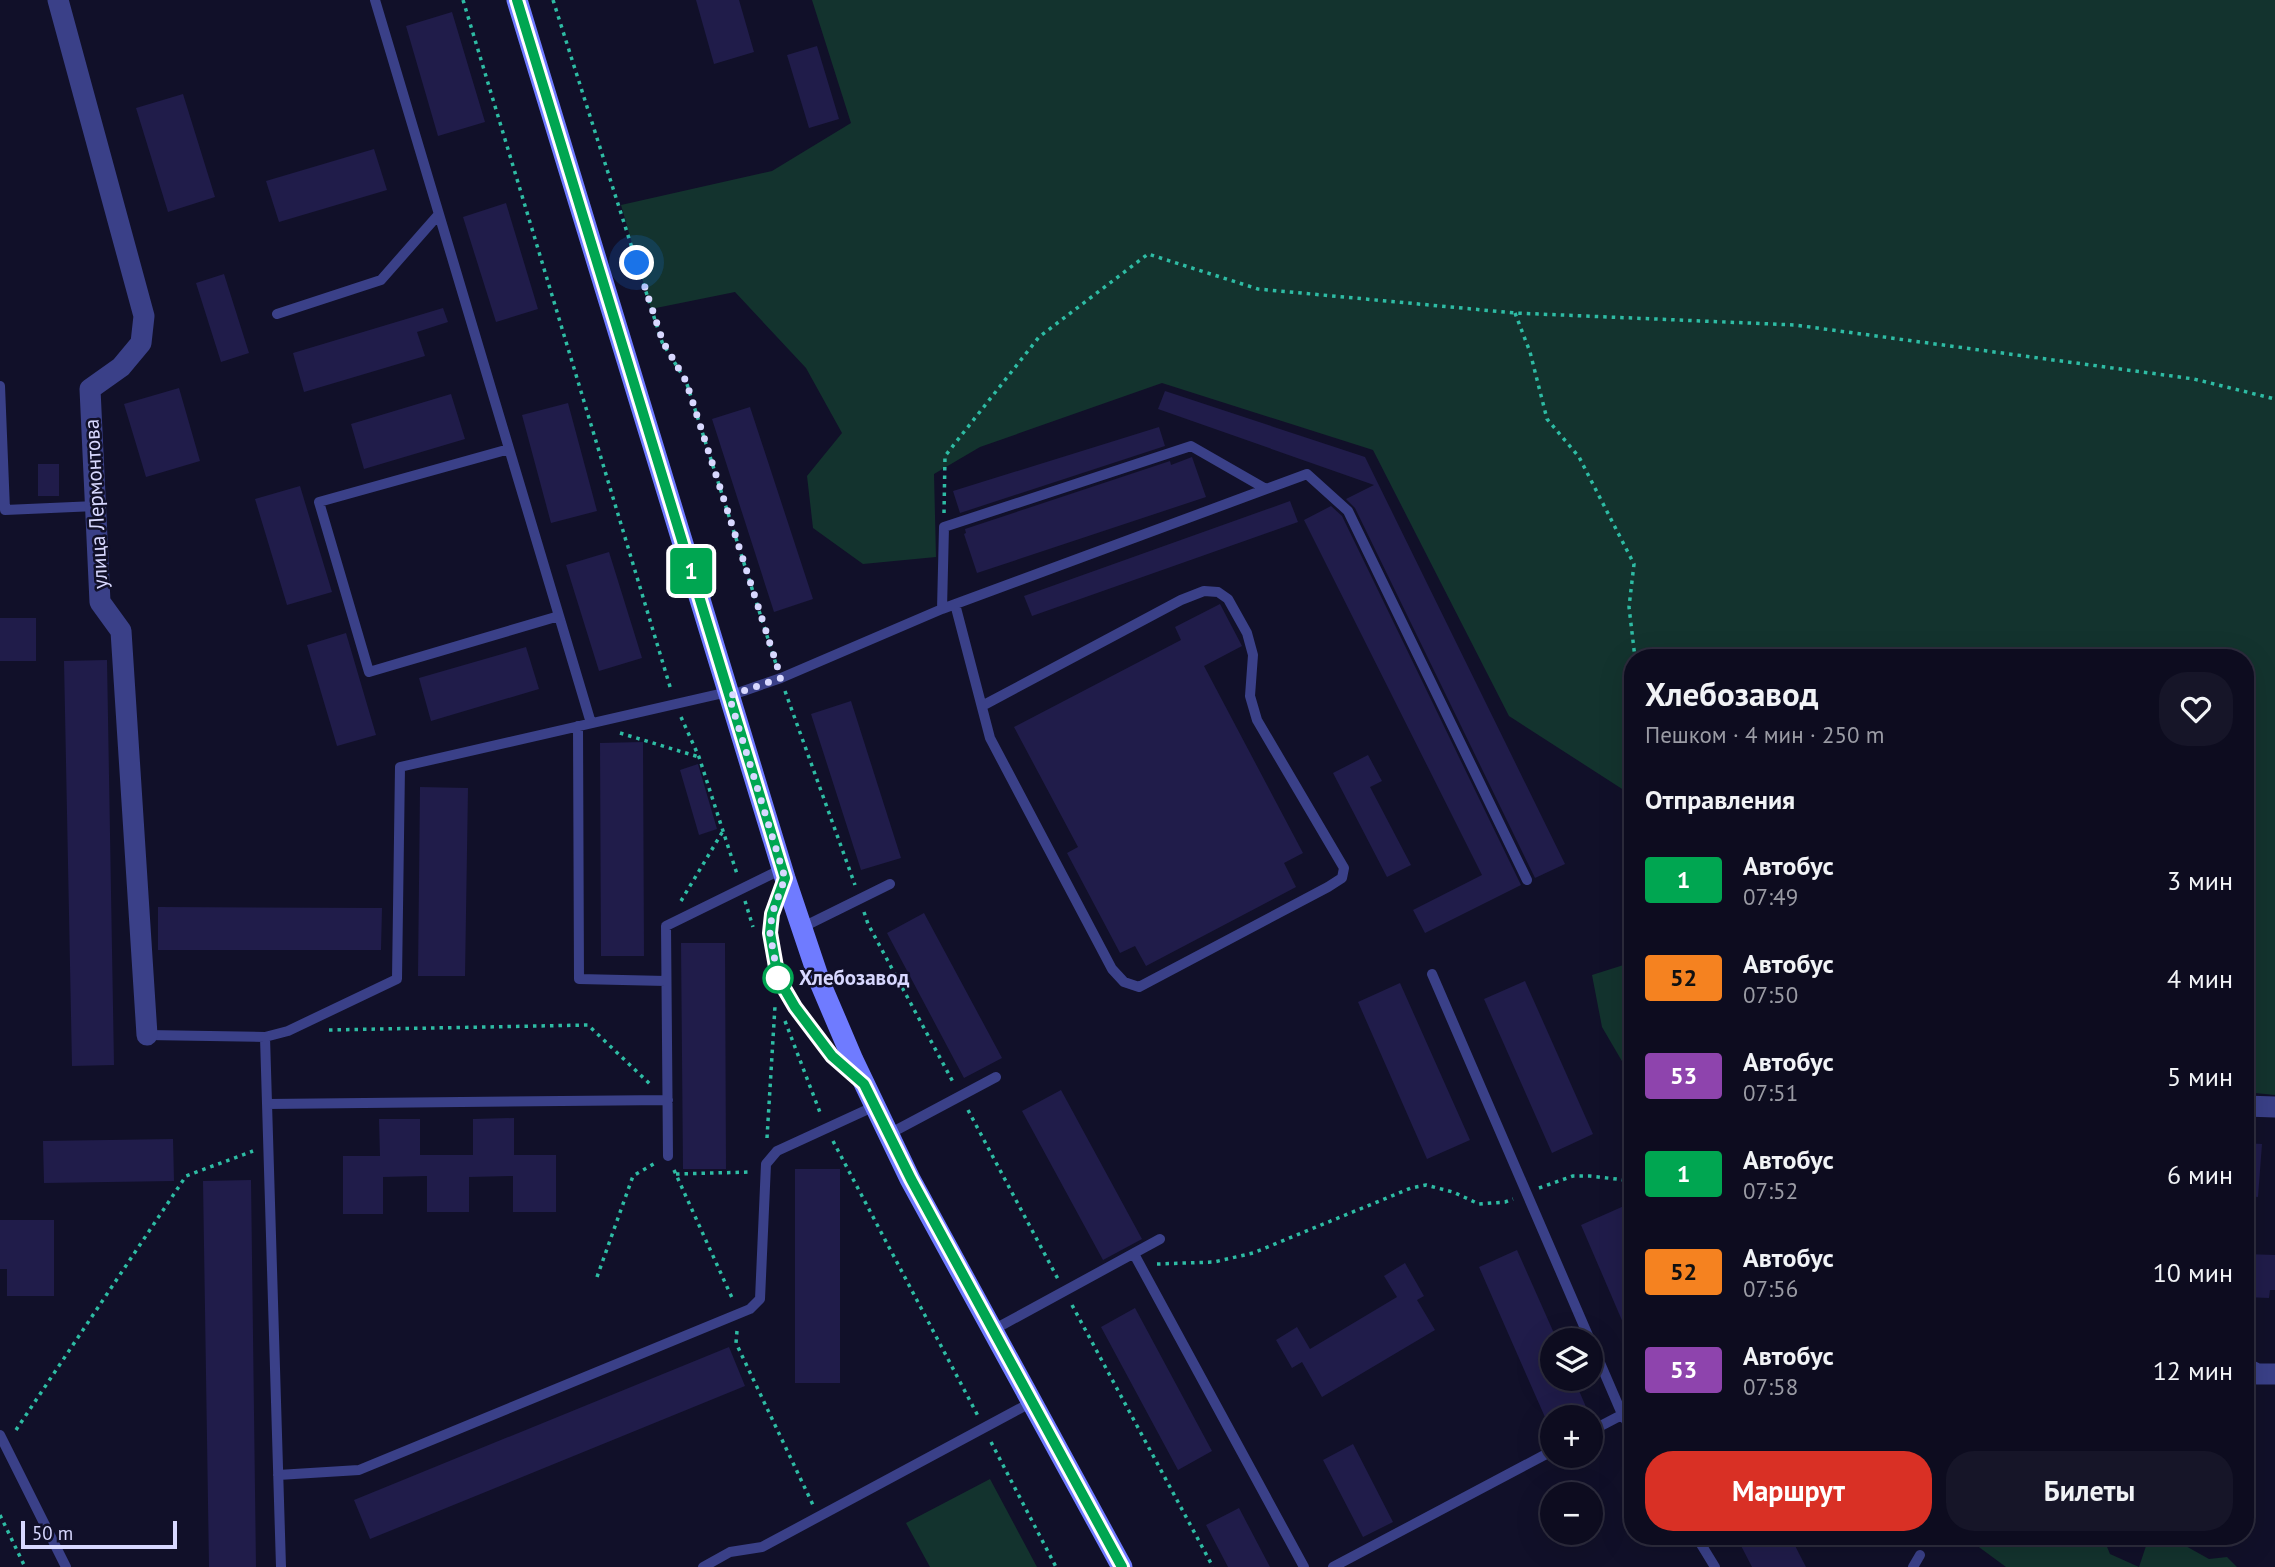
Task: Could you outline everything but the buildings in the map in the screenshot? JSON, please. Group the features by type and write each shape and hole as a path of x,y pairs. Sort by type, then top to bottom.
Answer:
{"street":[{"name":"улица Лермонтова","path":"58,0 144,316 141,343 121,367 90,389 100,602 121,631 147,1035"},
{"path":"517,0 783,873 821,985 864,1084 911,1179 1122,1567"},
{"path":"2254,1106 2275,1107"},
{"path":"2254,1372 2275,1374"}],"lane":[{"path":"375,0 591,723"},
{"path":"277,314 382,280 439,214"},
{"path":"0,386 5,510 96,506"},
{"path":"942,609 944,527 1191,446 1266,489"},
{"path":"509,449 319,502 369,672 559,616"},
{"path":"147,1035 265,1037 288,1031 397,979 400,767 729,694 781,678 942,609 1307,474 1348,511 1527,880"},
{"path":"956,604 990,738 1112,969 1124,982 1139,987 1342,878 1344,868 1257,720 1250,696 1253,655 1247,633 1228,599 1218,592 1205,591 1181,600 982,706"},
{"path":"578,726 579,979 666,982"},
{"path":"668,1156 666,926 741,888 783,873"},
{"path":"783,873 770,933 778,978 795,1007 832,1056 864,1084"},
{"path":"801,928 890,884"},
{"path":"1432,974 1584,1328"},
{"path":"265,1037 281,1567"},
{"path":"889,1134 996,1077"},
{"path":"267,1104 668,1100"},
{"path":"278,1475 359,1470 750,1309 760,1298 766,1168 778,1151 875,1106"},
{"path":"993,1330 1136,1258 1160,1239"},
{"path":"1136,1258 1304,1567"},
{"path":"1603,1371 1624,1417"},
{"path":"703,1567 730,1552 762,1547 1032,1402"},
{"path":"1603,1424 1622,1414"},
{"path":"0,1435 66,1567"},
{"path":"1333,1567 1540,1457"},
{"path":"1702,1545 1715,1567"},
{"path":"1913,1567 1920,1555"}],"path":[{"path":"463,0 675,704 699,757 756,937"},
{"path":"553,0 663,342 686,381 781,678 869,924 1213,1567"},
{"path":"944,527 945,456 1039,337 1148,254 1258,289 1515,313 1795,325 2194,379 2275,399"},
{"path":"1515,313 1530,352 1547,419 1579,457 1634,564 1629,607 1634,649"},
{"path":"591,723 699,757"},
{"path":"666,926 723,831"},
{"path":"676,1174 766,1168 775,998 780,1009"},
{"path":"785,1021 827,1128 1056,1567"},
{"path":"329,1030 588,1026 668,1100"},
{"path":"5,1446 186,1176 268,1146"},
{"path":"597,1277 634,1176 668,1156 740,1314 736,1343 818,1517"},
{"path":"1136,1258 1165,1265 1214,1262 1253,1252 1410,1188 1426,1185 1453,1192 1479,1204 1505,1202 1573,1176 1624,1180"},
{"path":"0,1515 25,1567"}],"green space":[{"path":"812,0 2275,0 2275,1095 2254,1093 2254,649 1624,649 1624,790 1509,716 1373,450 1162,383 980,447 934,474 936,557 863,564 813,528 807,476 842,433 806,368 735,292 651,309 621,205 772,171 851,123"},
{"path":"1624,965 1624,1065 1602,1027 1592,975"},
{"path":"990,1479 1037,1567 930,1567 906,1523"},
{"path":"1976,1545 2106,1545 2110,1554 2139,1567 2006,1567"},
{"path":"2146,1545 2184,1545 2209,1559 2227,1557 2237,1567 2139,1567"}],"bus line":[{"name":"1","path":"517,0 785,878 772,914 770,933 778,978 795,1007 832,1056 864,1084 911,1179 1122,1567"}],"place":[{"name":"Хлебозавод","path":"778,978"}],"route":[{"path":"637,263 663,342 686,381 781,678 729,696 785,878 772,914 770,933 778,978"}]}
